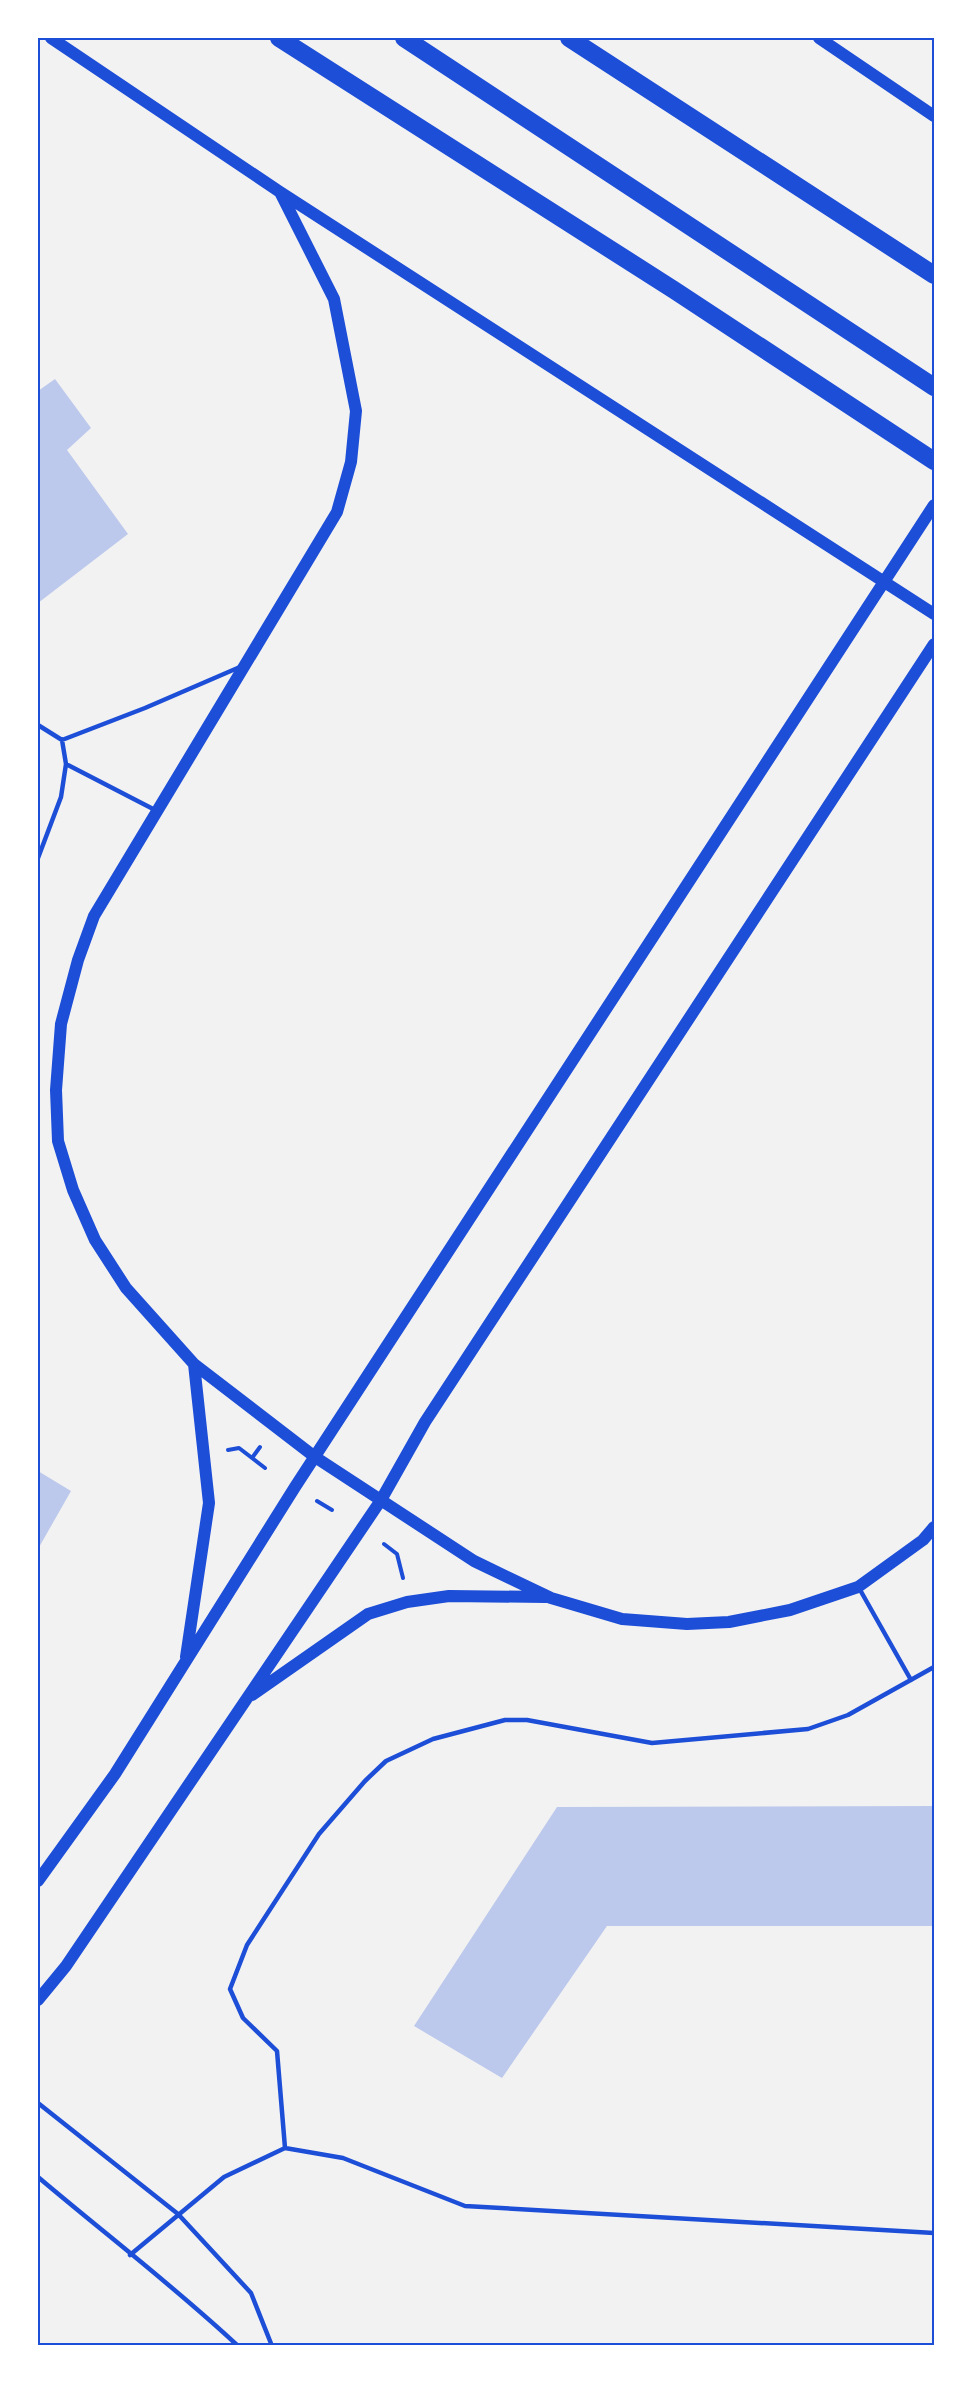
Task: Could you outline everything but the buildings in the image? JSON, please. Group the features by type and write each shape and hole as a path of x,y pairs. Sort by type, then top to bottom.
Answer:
{"highway":[{"path":"279,38 674,290 934,461"},
{"path":"404,38 934,387"},
{"path":"569,38 934,275"}],"main road":[{"path":"51,38 280,192 934,614"},
{"path":"819,38 934,116"},
{"path":"280,192 334,299 356,411 351,462 337,512 94,916 78,960 61,1024 56,1090 58,1141 73,1190 95,1240 126,1288 194,1364 315,1457 474,1561 551,1598 622,1619 698,1624 729,1622 790,1610 858,1587 923,1540 934,1527"},
{"path":"38,1881 115,1774 315,1457 934,505"},
{"path":"38,2000 66,1966 381,1500 425,1422 934,644"},
{"path":"185,1663 209,1503 194,1364"},
{"path":"246,1699 368,1614 407,1602 449,1596 551,1598"}],"lane":[{"path":"62,740 145,708 247,664"},
{"path":"38,725 62,740 66,764 61,797 38,858"},
{"path":"66,764 157,811"},
{"path":"858,1587 911,1680"},
{"path":"285,2148 277,2051 243,2018 230,1989 247,1945 319,1834 365,1781 386,1761 433,1739 505,1720 527,1720 652,1743 808,1729 848,1715 934,1667"},
{"path":"38,2103 178,2214 251,2294 272,2346"},
{"path":"130,2255 224,2177 285,2148 342,2158 465,2206 934,2233"},
{"path":"38,2177 130,2255 192,2303 238,2346"}],"path":[{"path":"252,1458 264,1442"},
{"path":"221,1451 239,1448 265,1468"},
{"path":"317,1501 332,1510"},
{"path":"384,1544 398,1554 405,1584"}]}
